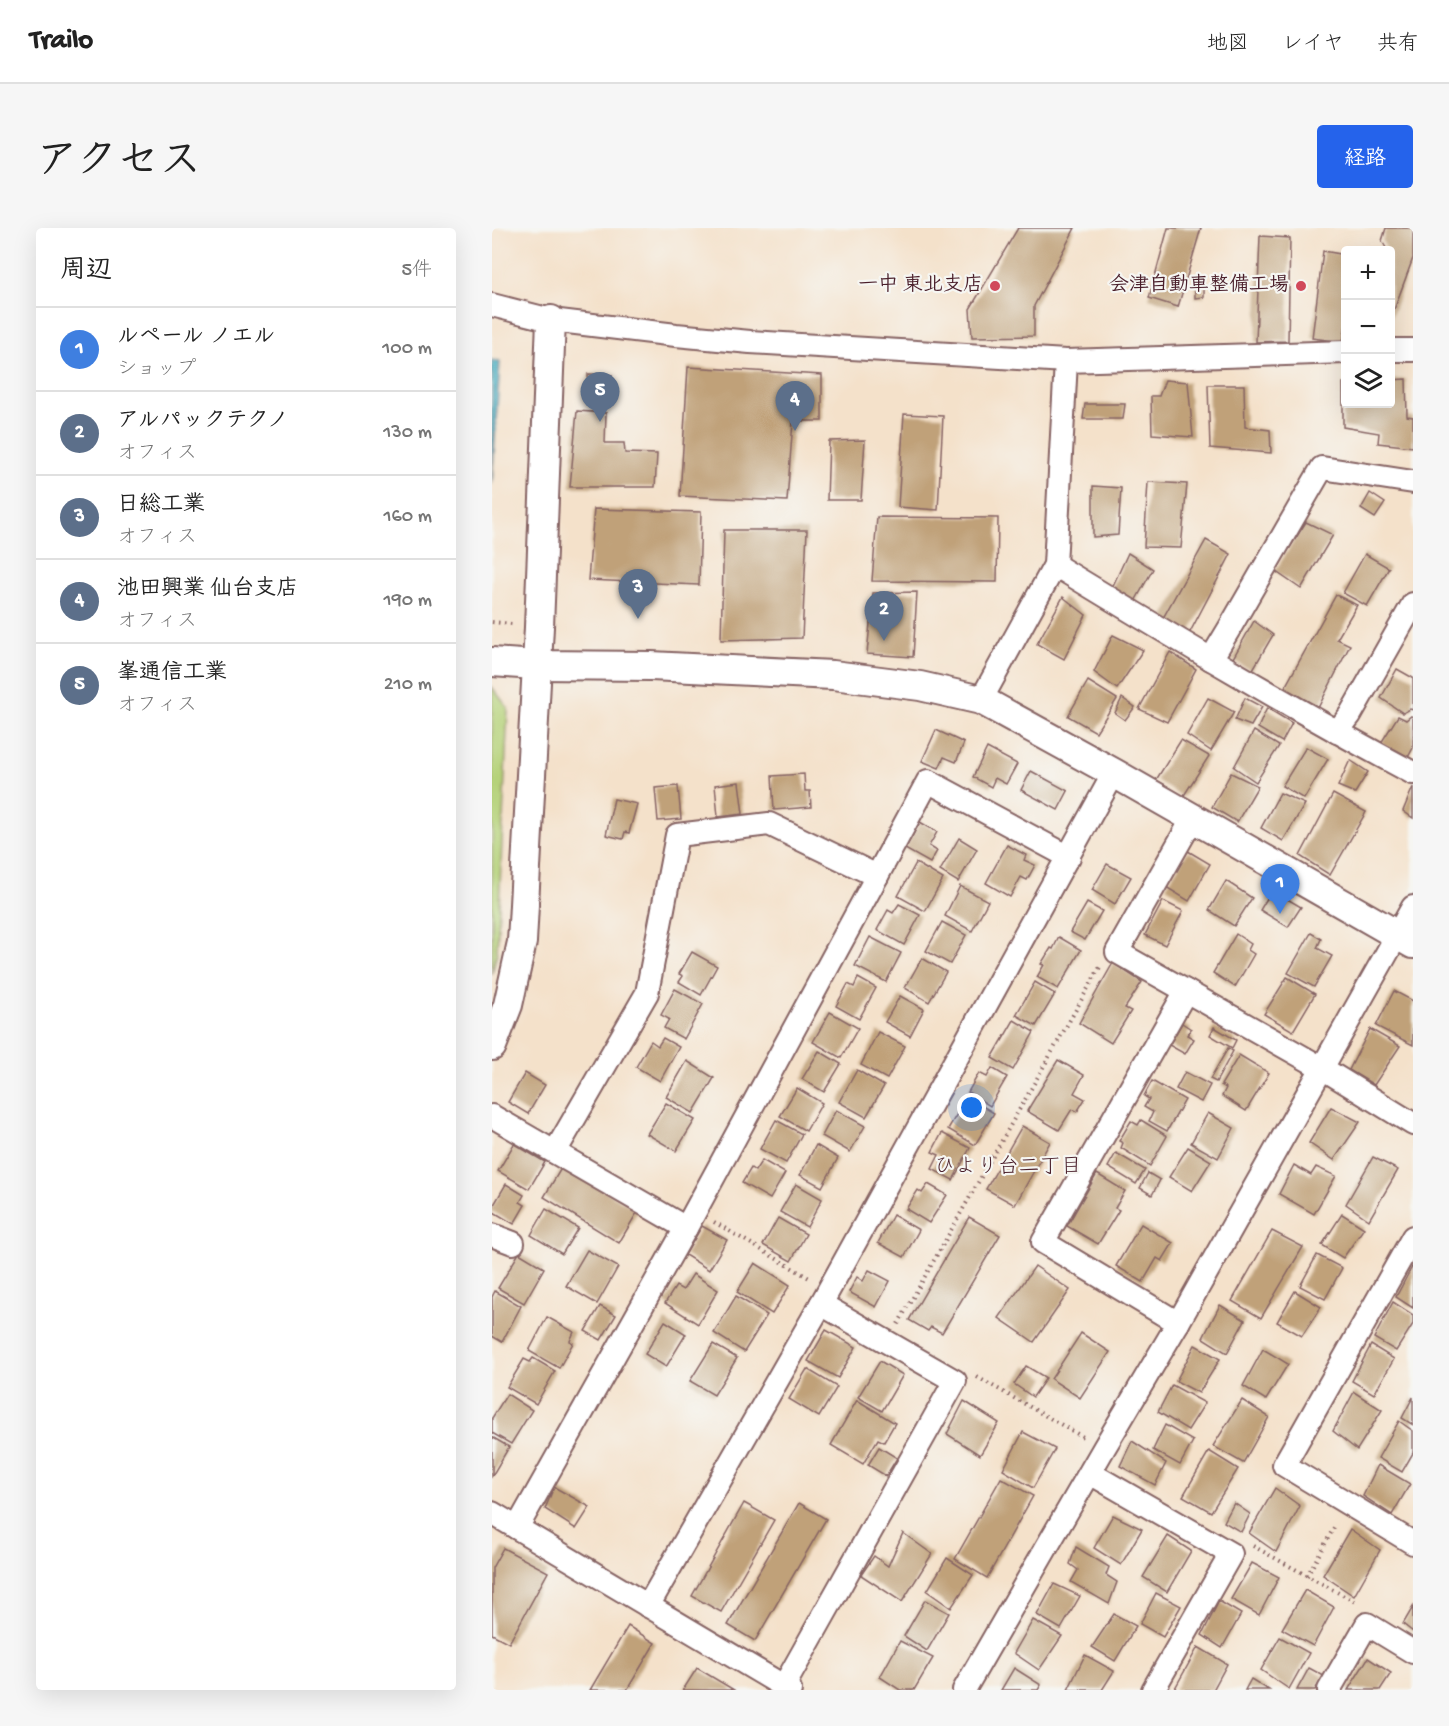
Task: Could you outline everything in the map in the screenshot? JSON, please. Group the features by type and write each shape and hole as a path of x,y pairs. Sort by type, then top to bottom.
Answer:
{"street":[{"path":"492,305 551,320 750,342 1065,361 1341,352"},
{"path":"492,1046 508,1005 522,942 539,627 551,320"},
{"path":"1395,350 1413,350"},
{"path":"981,699 1055,565 1065,361"},
{"path":"1210,659 1322,468 1413,482"},
{"path":"1055,565 1210,659 1413,773"},
{"path":"1337,732 1350,715 1413,604"},
{"path":"492,662 536,665 651,666 833,675 920,686 981,699 1405,939"},
{"path":"648,1606 821,1304 1114,773"},
{"path":"517,1528 691,1220 927,781 1069,857"},
{"path":"1193,818 1117,952 1322,1068 1413,1124"},
{"path":"555,1152 647,993 677,835 769,824 877,876"},
{"path":"964,1690 1178,1323 1322,1068 1405,939 1413,907"},
{"path":"1178,1323 1043,1242 1186,991"},
{"path":"492,1116 555,1152 691,1220"},
{"path":"492,1235 513,1243"},
{"path":"1413,1237 1284,1465 1413,1543"},
{"path":"492,1513 787,1688 955,1381 821,1304"},
{"path":"1090,1473 1231,1554 1153,1690"},
{"path":"1329,1690 1367,1624 1413,1652"}],"path":[{"path":"895,1330 1104,959 1117,952"},
{"path":"691,1220 812,1280"},
{"path":"1307,1576 1348,1502"},
{"path":"1231,1554 1247,1543 1363,1607 1367,1624"}],"green space":[{"path":"492,687 508,708 497,953 492,974"}],"water":[{"path":"492,360 500,362 492,485"}],"building":[{"path":"1018,228 1075,228 1034,306 1034,336 972,337 970,309"},
{"path":"1168,228 1201,228 1178,307 1149,298"},
{"path":"1386,228 1413,228 1413,258 1395,307 1395,246 1385,246 1382,241"},
{"path":"1260,236 1290,238 1288,341 1256,342"},
{"path":"1323,251 1341,254 1341,342 1312,338"},
{"path":"1195,283 1204,283 1204,297 1195,298"},
{"path":"688,367 822,375 822,421 793,421 787,501 680,496"},
{"path":"588,374 612,375 609,398 589,398"},
{"path":"1406,379 1407,416 1413,417 1413,447 1378,443 1379,433 1343,427 1343,408 1395,408 1395,380"},
{"path":"1165,380 1188,382 1193,437 1152,434 1151,396 1159,396"},
{"path":"1208,385 1244,385 1245,427 1270,430 1271,453 1210,448"},
{"path":"1085,404 1125,404 1123,419 1083,419"},
{"path":"577,411 606,413 605,443 624,443 625,453 657,454 655,487 570,487"},
{"path":"904,414 943,416 938,510 898,507"},
{"path":"865,440 861,500 827,500 829,441"},
{"path":"1148,482 1187,484 1181,548 1144,547"},
{"path":"1093,486 1121,488 1118,535 1093,537"},
{"path":"1370,493 1385,503 1375,518 1361,509"},
{"path":"594,509 701,512 699,585 588,580"},
{"path":"877,517 998,518 997,582 872,581"},
{"path":"1306,522 1333,535 1301,589 1275,571"},
{"path":"724,530 807,530 802,638 721,640"},
{"path":"1206,540 1231,554 1189,634 1162,620"},
{"path":"1128,553 1153,569 1133,605 1111,590"},
{"path":"1365,554 1389,568 1367,606 1343,593"},
{"path":"917,592 913,657 867,654 873,593"},
{"path":"1336,595 1357,605 1337,639 1350,645 1318,708 1284,689"},
{"path":"1063,597 1086,615 1064,659 1037,644"},
{"path":"1254,621 1273,635 1252,671 1232,660"},
{"path":"1113,635 1143,650 1117,689 1094,672"},
{"path":"1170,652 1196,669 1167,722 1139,709"},
{"path":"1397,669 1413,678 1413,710 1410,709 1403,713 1381,698"},
{"path":"1088,681 1117,699 1096,732 1068,716"},
{"path":"1122,698 1135,707 1125,720 1115,713"},
{"path":"1208,698 1234,712 1211,751 1187,735"},
{"path":"1245,698 1262,707 1251,726 1235,720"},
{"path":"1267,708 1292,723 1282,742 1258,728"},
{"path":"1398,716 1406,720 1413,717 1413,748 1407,759 1381,743"},
{"path":"936,730 964,743 956,762 944,757 939,768 922,761"},
{"path":"1254,731 1279,746 1256,782 1234,767"},
{"path":"1181,740 1209,756 1183,797 1156,780"},
{"path":"1306,747 1328,759 1304,799 1282,786"},
{"path":"987,748 1017,764 1006,784 995,778 991,787 973,777"},
{"path":"1350,760 1368,772 1355,793 1338,786"},
{"path":"1031,771 1068,791 1058,810 1021,790"},
{"path":"1231,773 1258,786 1237,822 1212,807"},
{"path":"804,774 805,791 810,791 811,807 774,810 772,776"},
{"path":"739,782 743,814 718,817 715,785"},
{"path":"678,786 681,819 658,821 655,788"},
{"path":"1413,787 1413,818 1403,811"},
{"path":"1280,793 1305,804 1283,841 1261,828"},
{"path":"1333,794 1366,812 1330,875 1300,856"},
{"path":"614,799 637,804 629,833 625,832 623,839 606,835"},
{"path":"920,822 937,832 929,846 937,851 930,863 905,849"},
{"path":"959,838 977,849 958,882 940,871"},
{"path":"1007,845 1026,855 1024,860 1035,865 1027,880 1021,877 1010,897 986,883"},
{"path":"1188,851 1210,864 1189,901 1166,887"},
{"path":"916,863 943,879 925,911 898,896"},
{"path":"1107,864 1131,877 1115,904 1092,890"},
{"path":"1226,881 1252,898 1234,926 1209,910"},
{"path":"960,886 988,901 972,931 945,916"},
{"path":"1272,890 1301,907 1288,927 1260,910"},
{"path":"1163,901 1183,911 1165,945 1145,935"},
{"path":"1087,903 1102,911 1085,940 1070,932"},
{"path":"899,904 920,915 904,945 877,930 888,910 893,913"},
{"path":"942,922 966,935 950,964 926,951"},
{"path":"1311,933 1321,939 1317,948 1332,956 1314,987 1288,973"},
{"path":"1236,934 1251,944 1248,950 1254,954 1235,987 1213,973"},
{"path":"870,937 901,953 886,982 855,966"},
{"path":"1059,937 1081,950 1058,989 1037,977 1044,965 1041,964"},
{"path":"692,952 717,966 701,995 679,982 683,976 679,974"},
{"path":"922,958 946,972 929,1002 905,988"},
{"path":"1113,963 1142,982 1125,1008 1131,1011 1111,1043 1079,1023"},
{"path":"1287,977 1315,994 1293,1031 1264,1014"},
{"path":"858,978 876,988 859,1019 836,1006 848,984 854,987"},
{"path":"1035,982 1055,994 1036,1026 1016,1015"},
{"path":"675,989 703,1004 684,1039 664,1028 669,1019 661,1015"},
{"path":"1394,991 1413,1001 1413,1045 1376,1026"},
{"path":"900,996 924,1009 910,1036 885,1022"},
{"path":"830,1012 858,1028 841,1058 813,1042"},
{"path":"1014,1020 1034,1032 1013,1070 992,1058"},
{"path":"1182,1023 1191,1029 1187,1035 1194,1039 1185,1054 1169,1045"},
{"path":"1214,1027 1236,1040 1232,1048 1210,1035"},
{"path":"1370,1029 1400,1046 1374,1085 1349,1070"},
{"path":"878,1032 905,1046 887,1079 861,1065"},
{"path":"663,1038 679,1047 660,1081 636,1067 651,1041 658,1046"},
{"path":"1228,1048 1233,1051 1216,1082 1210,1079"},
{"path":"819,1051 841,1064 824,1092 802,1079"},
{"path":"1239,1055 1269,1073 1246,1111 1222,1096 1226,1088 1221,1085"},
{"path":"1058,1060 1084,1075 1074,1093 1085,1099 1077,1112 1072,1109 1059,1130 1027,1111"},
{"path":"687,1061 714,1078 693,1113 666,1097"},
{"path":"992,1068 1007,1077 990,1106 968,1092 979,1073 987,1077"},
{"path":"857,1070 884,1086 866,1117 839,1102"},
{"path":"1185,1072 1210,1085 1201,1102 1176,1089"},
{"path":"525,1073 545,1085 528,1114 508,1102"},
{"path":"1152,1081 1185,1100 1167,1131 1149,1121 1153,1112 1144,1107 1149,1099 1144,1096"},
{"path":"797,1088 822,1103 806,1131 780,1116"},
{"path":"967,1097 994,1113 975,1145 948,1129"},
{"path":"666,1103 695,1120 676,1151 647,1134"},
{"path":"1331,1107 1360,1122 1334,1160 1309,1143"},
{"path":"836,1110 865,1126 850,1152 822,1136"},
{"path":"1208,1113 1234,1128 1218,1158 1191,1143"},
{"path":"776,1120 802,1134 786,1163 760,1149"},
{"path":"1141,1120 1167,1136 1150,1166 1121,1148 1123,1143 1119,1141 1131,1121 1138,1125"},
{"path":"1022,1126 1050,1142 1015,1205 986,1189"},
{"path":"942,1133 970,1148 953,1180 932,1169 939,1155 932,1152"},
{"path":"514,1144 545,1162 529,1189 498,1171"},
{"path":"816,1145 838,1158 822,1187 800,1175"},
{"path":"1188,1147 1211,1161 1192,1191 1169,1177"},
{"path":"1116,1153 1145,1170 1136,1184 1108,1167"},
{"path":"1373,1157 1398,1170 1369,1220 1346,1204"},
{"path":"762,1160 785,1173 770,1199 742,1183 751,1168 755,1171"},
{"path":"563,1165 638,1211 619,1243 544,1197"},
{"path":"1294,1165 1311,1175 1316,1167 1336,1176 1314,1214 1279,1194"},
{"path":"1148,1173 1160,1180 1152,1195 1140,1188"},
{"path":"1097,1174 1125,1191 1115,1208 1119,1210 1098,1244 1067,1226"},
{"path":"506,1184 524,1195 520,1202 525,1205 514,1224 492,1211"},
{"path":"796,1184 822,1199 807,1227 780,1212"},
{"path":"928,1184 947,1195 929,1223 906,1209 918,1190 922,1193"},
{"path":"546,1209 578,1228 562,1254 531,1235"},
{"path":"1342,1214 1364,1228 1343,1258 1322,1245"},
{"path":"893,1215 919,1230 904,1257 878,1243"},
{"path":"969,1217 1000,1235 942,1333 931,1327 928,1331 909,1320"},
{"path":"778,1218 806,1234 791,1261 763,1245"},
{"path":"1141,1224 1173,1243 1162,1261 1157,1258 1143,1282 1116,1266"},
{"path":"702,1226 727,1240 709,1270 685,1255"},
{"path":"1272,1231 1303,1247 1261,1318 1232,1301"},
{"path":"587,1250 618,1267 597,1304 566,1286"},
{"path":"519,1253 544,1268 524,1303 498,1288"},
{"path":"1317,1255 1342,1268 1325,1299 1300,1286"},
{"path":"755,1263 790,1285 772,1314 737,1292"},
{"path":"1413,1265 1413,1308 1396,1297"},
{"path":"1035,1266 1070,1290 1034,1342 999,1318"},
{"path":"869,1270 890,1281 876,1307 849,1292 857,1277 863,1281"},
{"path":"693,1274 718,1290 698,1324 665,1303 676,1286 683,1290"},
{"path":"495,1291 521,1306 502,1342 492,1336 492,1297"},
{"path":"1295,1291 1321,1307 1302,1336 1277,1322"},
{"path":"736,1296 767,1315 744,1352 714,1333"},
{"path":"1393,1302 1413,1315 1413,1324 1396,1351 1374,1338"},
{"path":"1220,1305 1245,1320 1227,1353 1203,1338"},
{"path":"600,1306 616,1315 601,1340 585,1331"},
{"path":"547,1317 574,1332 570,1341 573,1343 559,1368 529,1351"},
{"path":"665,1321 686,1334 666,1367 645,1354"},
{"path":"826,1330 856,1347 838,1378 808,1361"},
{"path":"1081,1333 1110,1352 1080,1398 1051,1379"},
{"path":"713,1344 737,1358 714,1395 690,1381"},
{"path":"1195,1345 1220,1359 1199,1393 1176,1381"},
{"path":"1371,1345 1394,1359 1374,1394 1352,1381"},
{"path":"1263,1349 1288,1364 1266,1400 1243,1386"},
{"path":"533,1358 555,1371 536,1404 507,1387 524,1359 530,1362"},
{"path":"880,1361 903,1375 882,1411 858,1397"},
{"path":"1026,1366 1046,1378 1033,1397 1014,1384"},
{"path":"807,1369 837,1387 819,1417 789,1399"},
{"path":"1172,1385 1205,1403 1188,1430 1158,1412"},
{"path":"1354,1392 1382,1410 1357,1450 1333,1431"},
{"path":"507,1394 532,1410 511,1444 492,1433 492,1418"},
{"path":"1413,1397 1413,1425 1402,1418"},
{"path":"857,1400 895,1423 884,1442 878,1439 863,1464 831,1445"},
{"path":"1242,1400 1269,1417 1243,1463 1213,1446"},
{"path":"964,1401 999,1423 980,1455 947,1434"},
{"path":"1399,1421 1413,1431 1413,1453 1402,1472 1378,1458"},
{"path":"1165,1425 1193,1441 1180,1465 1153,1450"},
{"path":"1023,1432 1055,1449 1033,1488 1003,1470"},
{"path":"492,1437 509,1447 492,1476"},
{"path":"1132,1441 1166,1463 1155,1485 1120,1466"},
{"path":"879,1447 897,1458 886,1476 868,1465"},
{"path":"1209,1451 1238,1469 1211,1512 1183,1496"},
{"path":"1378,1465 1410,1484 1392,1515 1363,1496"},
{"path":"1001,1478 1033,1496 987,1578 955,1559"},
{"path":"554,1487 590,1507 576,1529 545,1509"},
{"path":"1275,1488 1300,1506 1276,1552 1249,1533"},
{"path":"744,1503 774,1520 721,1612 692,1596"},
{"path":"799,1503 826,1519 755,1641 728,1625"},
{"path":"1234,1503 1250,1514 1241,1532 1224,1522"},
{"path":"1113,1515 1142,1529 1121,1565 1094,1548"},
{"path":"1350,1529 1380,1550 1354,1596 1323,1575"},
{"path":"903,1533 932,1554 902,1602 861,1575 874,1556 888,1566"},
{"path":"1168,1536 1191,1551 1167,1592 1143,1577"},
{"path":"1076,1547 1109,1567 1106,1575 1117,1582 1109,1604 1071,1582 1078,1570 1070,1564"},
{"path":"503,1548 548,1572 509,1643 492,1634 492,1568"},
{"path":"947,1558 973,1575 951,1608 927,1591"},
{"path":"1252,1563 1279,1577 1259,1615 1231,1599"},
{"path":"1054,1584 1080,1596 1061,1629 1037,1615"},
{"path":"1305,1590 1334,1607 1313,1646 1282,1629"},
{"path":"1156,1593 1181,1606 1163,1637 1140,1624"},
{"path":"925,1600 949,1613 927,1651 904,1636"},
{"path":"1219,1601 1241,1614 1222,1648 1202,1635"},
{"path":"1413,1607 1413,1632 1403,1624"},
{"path":"1114,1614 1136,1626 1115,1661 1092,1647"},
{"path":"1033,1620 1062,1636 1039,1670 1014,1653"},
{"path":"628,1626 655,1643 627,1690 590,1690"},
{"path":"1280,1637 1309,1653 1289,1689 1261,1670"},
{"path":"900,1641 933,1658 914,1690 900,1690 880,1677"},
{"path":"1198,1647 1227,1664 1213,1690 1174,1690"},
{"path":"1085,1655 1114,1671 1102,1690 1068,1690"},
{"path":"1368,1658 1391,1673 1380,1690 1348,1690"},
{"path":"697,1668 734,1690 683,1690"},
{"path":"1014,1668 1041,1685 1038,1690 1001,1690"},
{"path":"1309,1668 1324,1676 1315,1690 1297,1690"},
{"path":"1251,1679 1269,1690 1245,1690"}],"place":[{"name":"一中 東北支店","path":"995,286"},
{"name":"会津自動車整備工場","path":"1301,286"},
{"name":"峯通信工業","path":"600,422"},
{"name":"池田興業 仙台支店","path":"795,431"},
{"name":"日総工業","path":"638,619"},
{"name":"アルパックテクノ","path":"884,641"},
{"name":"ルペール ノエル","path":"1280,914"}],"district":[{"name":"ひより台二丁目","path":"1008,1168"}]}
